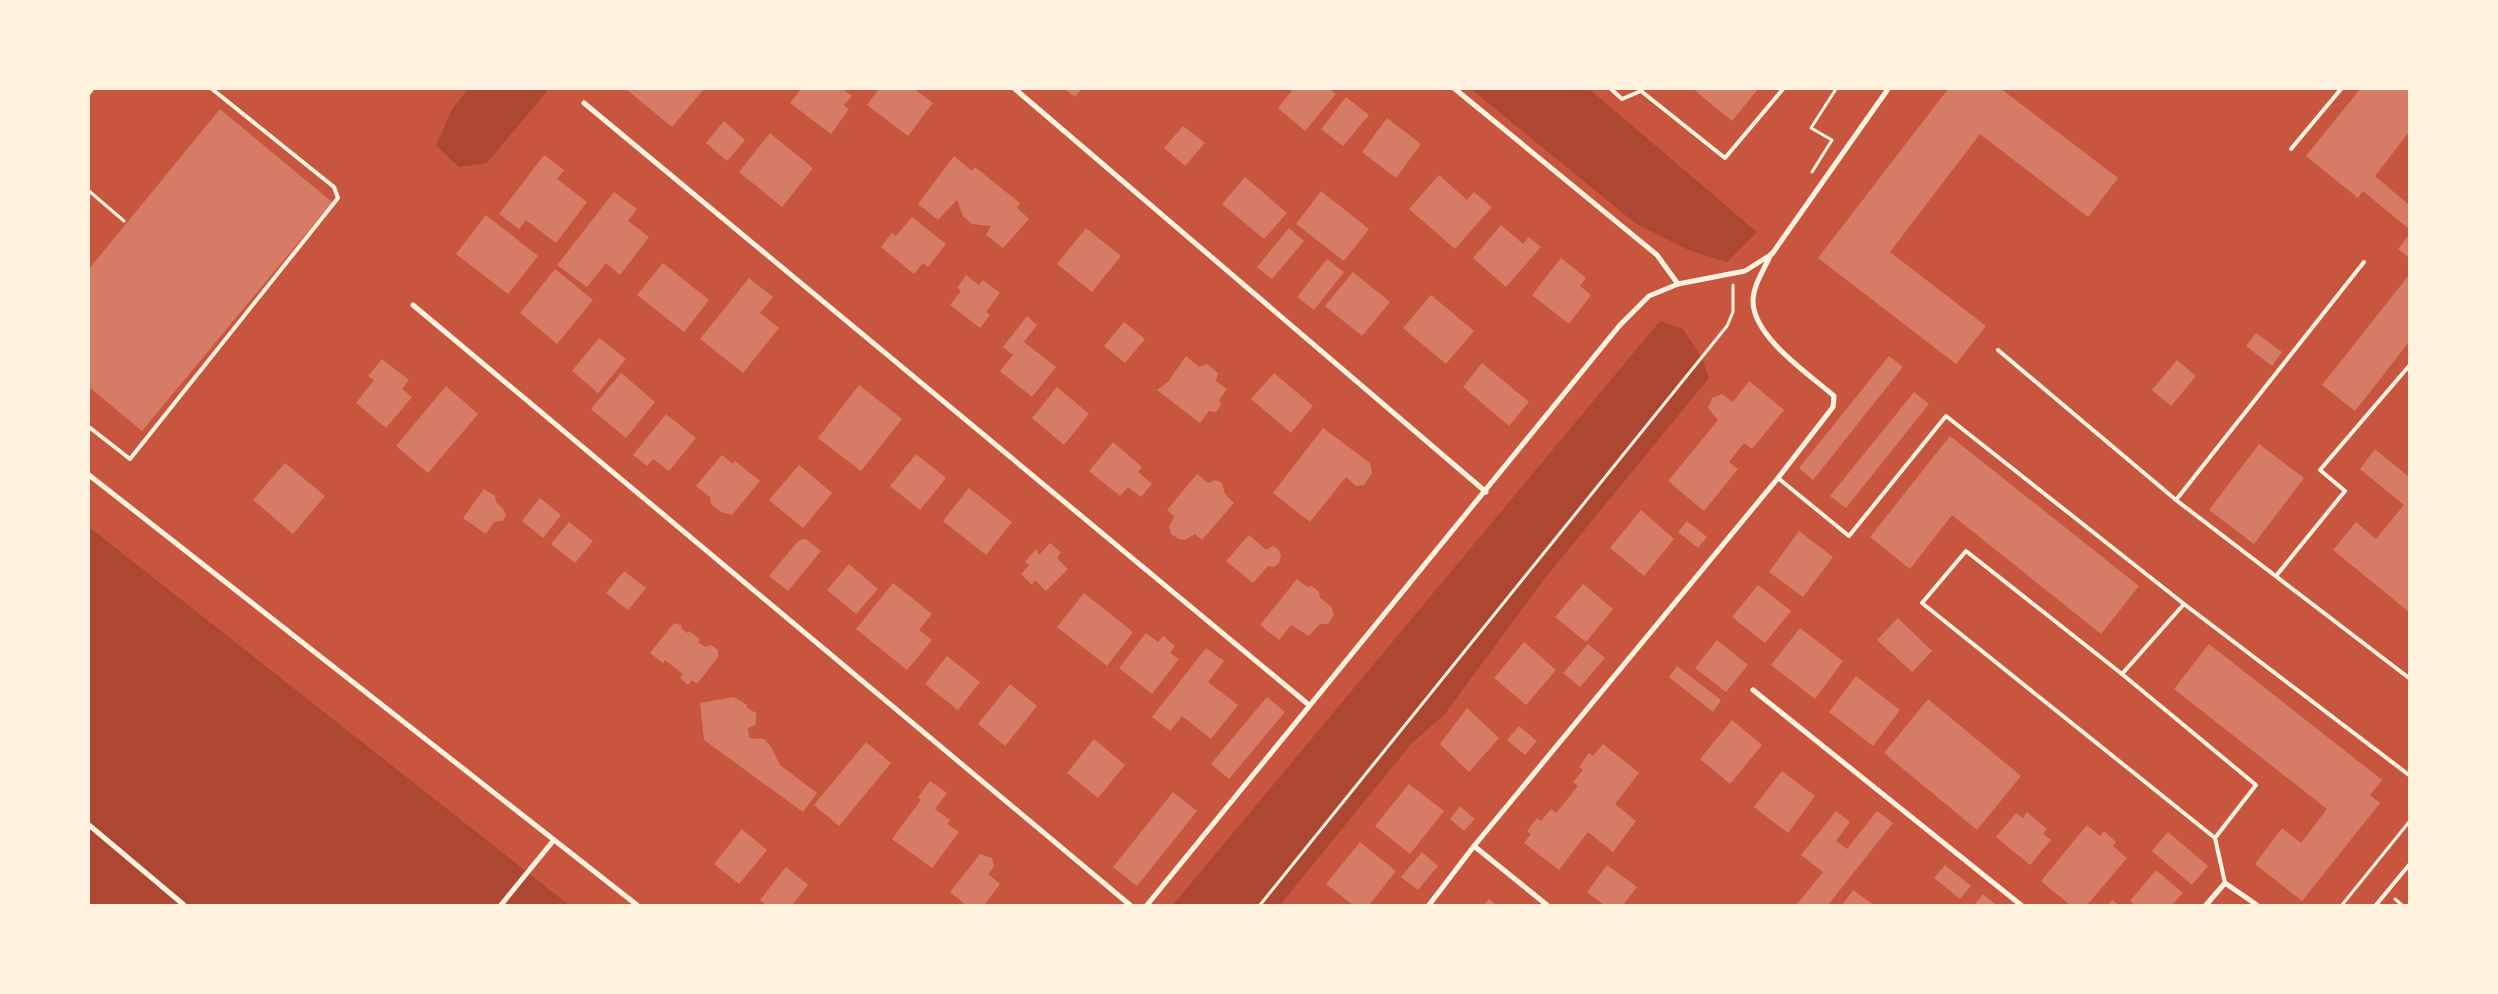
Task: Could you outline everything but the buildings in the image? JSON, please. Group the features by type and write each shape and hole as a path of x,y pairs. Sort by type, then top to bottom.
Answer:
{"street":[{"path":"1014,89 1486,492"},
{"path":"1455,89 1657,254 1678,284"},
{"path":"1429,905 1474,846 1778,478 1834,407 1834,396 1773,343 1755,314 1753,300 1756,286 1772,254 1888,89"},
{"path":"584,103 1309,705"},
{"path":"1148,905 1620,325 1649,296 1678,284 1745,271 1772,254"},
{"path":"413,305 1130,905"},
{"path":"89,475 553,841 637,905"},
{"path":"1753,690 2021,905"},
{"path":"89,824 184,905"},
{"path":"501,905 553,841"},
{"path":"1474,846 1547,905"},
{"path":"2206,905 2225,883 2257,905"}],"lane":[{"path":"89,93 92,89"},
{"path":"89,427 130,459 338,198 334,187 212,89"},
{"path":"1610,89 1622,99 1641,91 1725,158 1783,89"},
{"path":"2291,149 2341,89"},
{"path":"2176,500 2364,262"},
{"path":"1998,350 2176,500 2409,678"},
{"path":"2276,576 2344,491 2320,470 2409,366"},
{"path":"1778,478 1849,536 1946,416 2184,604 2409,775"},
{"path":"2214,838 2256,785 2122,674 1966,551 1922,603 2214,838 2225,883"},
{"path":"2122,674 2184,604"},
{"path":"2376,905 2409,865"}],"path":[{"path":"1811,174 1832,140 1811,128 1836,89"},
{"path":"89,191 124,220"},
{"path":"1260,905 1727,326 1733,312 1732,273"},
{"path":"2342,905 2409,822"}],"shaded area":[{"path":"468,89 549,89 487,163 459,167 436,145 453,108"},
{"path":"1471,89 1589,89 1757,232 1727,262 1691,251 1635,223"},
{"path":"1660,321 1683,329 1702,358 1709,378 1545,578 1444,715 1412,743 1280,905 1173,905"},
{"path":"89,527 569,905 89,905"}]}
